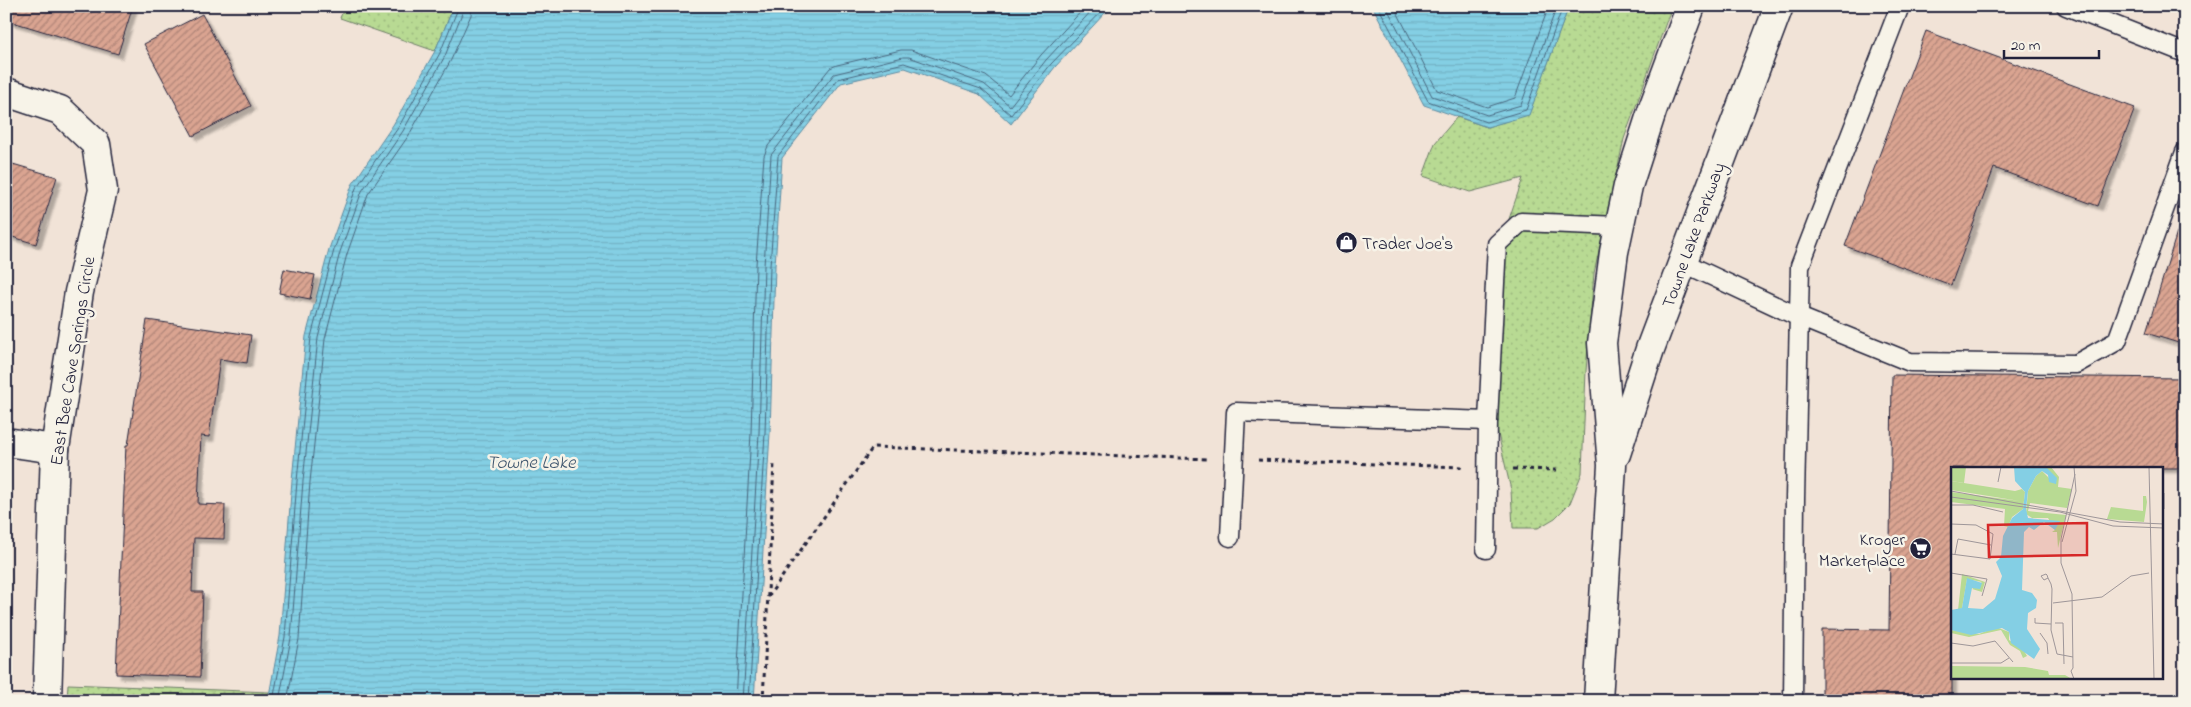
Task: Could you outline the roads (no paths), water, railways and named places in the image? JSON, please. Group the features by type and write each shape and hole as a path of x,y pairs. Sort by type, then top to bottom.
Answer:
{"street":[{"name":"Towne Lake Parkway","path":"1598,701 1612,465 1602,343 1614,252 1628,186 1653,108 1691,6"},
{"name":"Towne Lake Parkway","path":"1612,465 1650,350 1682,262 1779,6"},
{"name":"East Bee Cave Springs Circle","path":"6,92 60,110 96,144 104,190 79,292 56,449 47,701"},
{"path":"6,442 56,449"}],"lane":[{"path":"1793,701 1800,266 1900,6"},
{"path":"2066,6 2185,53"},
{"path":"1682,262 1799,317 1910,362 2076,364 2117,341 2185,152"},
{"path":"1486,549 1488,421 1497,244 1521,222 1619,226"},
{"path":"1230,537 1236,412 1488,421"}],"water":[{"name":"Towne Lake","path":"454,6 1117,6 1105,13 1055,67 1011,124 979,94 905,68 841,83 782,158 775,266 770,433 754,701 268,701 280,636 292,480 306,336 329,249 352,185 393,125 435,51"},
{"path":"1370,6 1569,6 1529,115 1487,127 1424,105 1374,9"}],"place":[{"name":"Trader Joe's","path":"1346,243"},
{"name":"Kroger Marketplace","path":"1921,549"}]}
